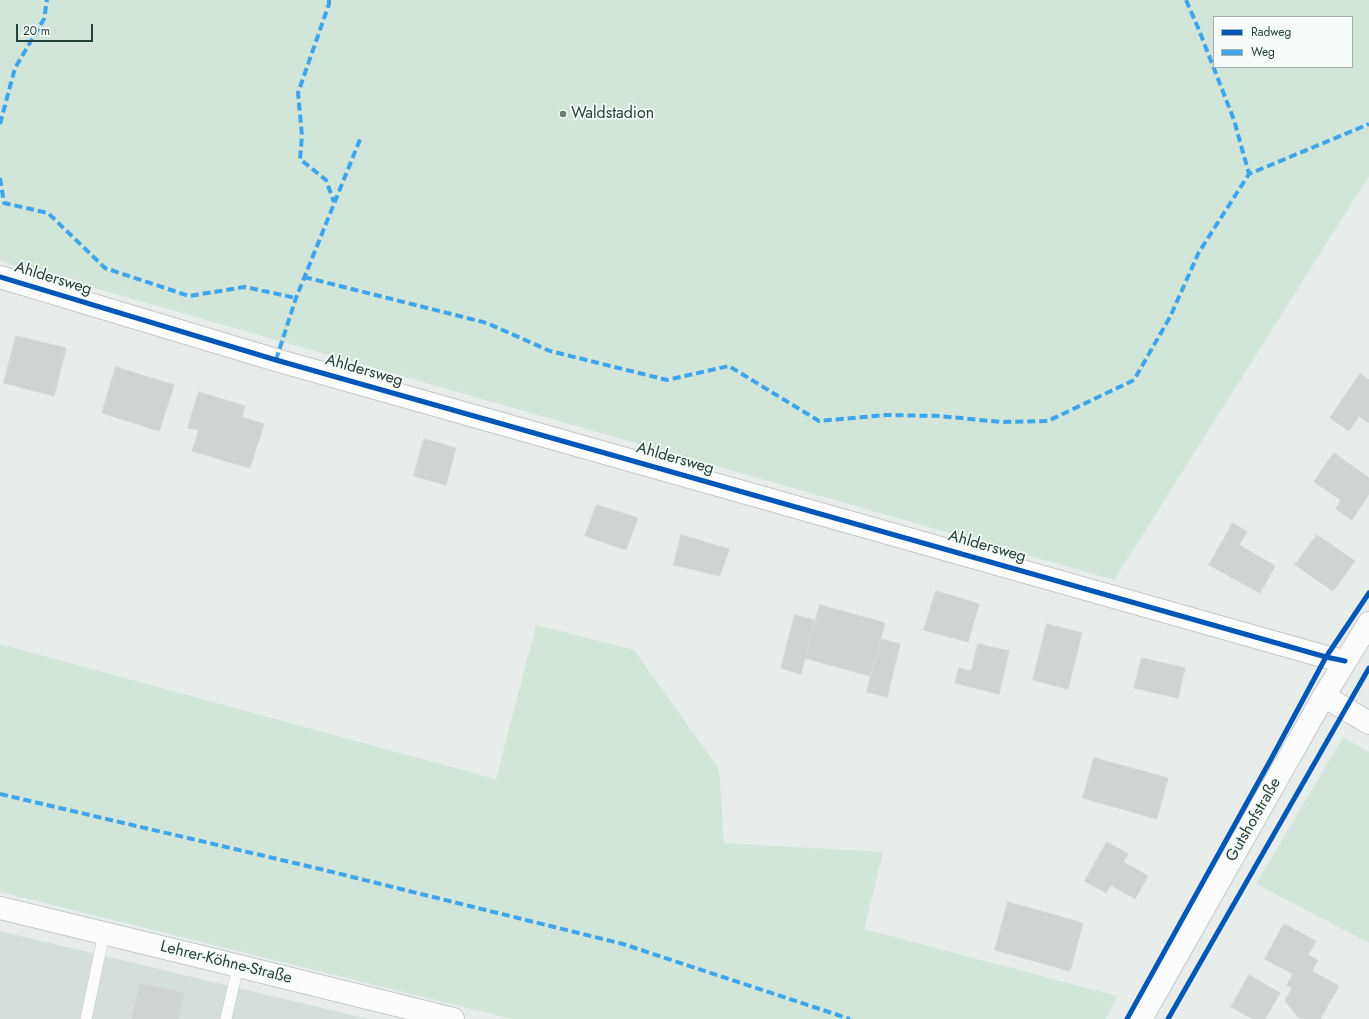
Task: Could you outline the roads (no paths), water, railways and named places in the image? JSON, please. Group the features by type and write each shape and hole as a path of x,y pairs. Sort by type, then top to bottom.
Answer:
{"street":[{"name":"Ahldersweg","path":"0,277 284,362 1318,655 1345,661"},
{"name":"Gutshofstraße","path":"1141,1019 1324,696 1369,623"},
{"path":"1324,696 1369,723"},
{"name":"Lehrer-Köhne-Straße","path":"0,908 453,1019"}],"lane":[{"path":"86,1019 104,933"},
{"path":"226,1019 238,966"}],"place":[{"name":"Waldstadion","path":"563,114"}]}
